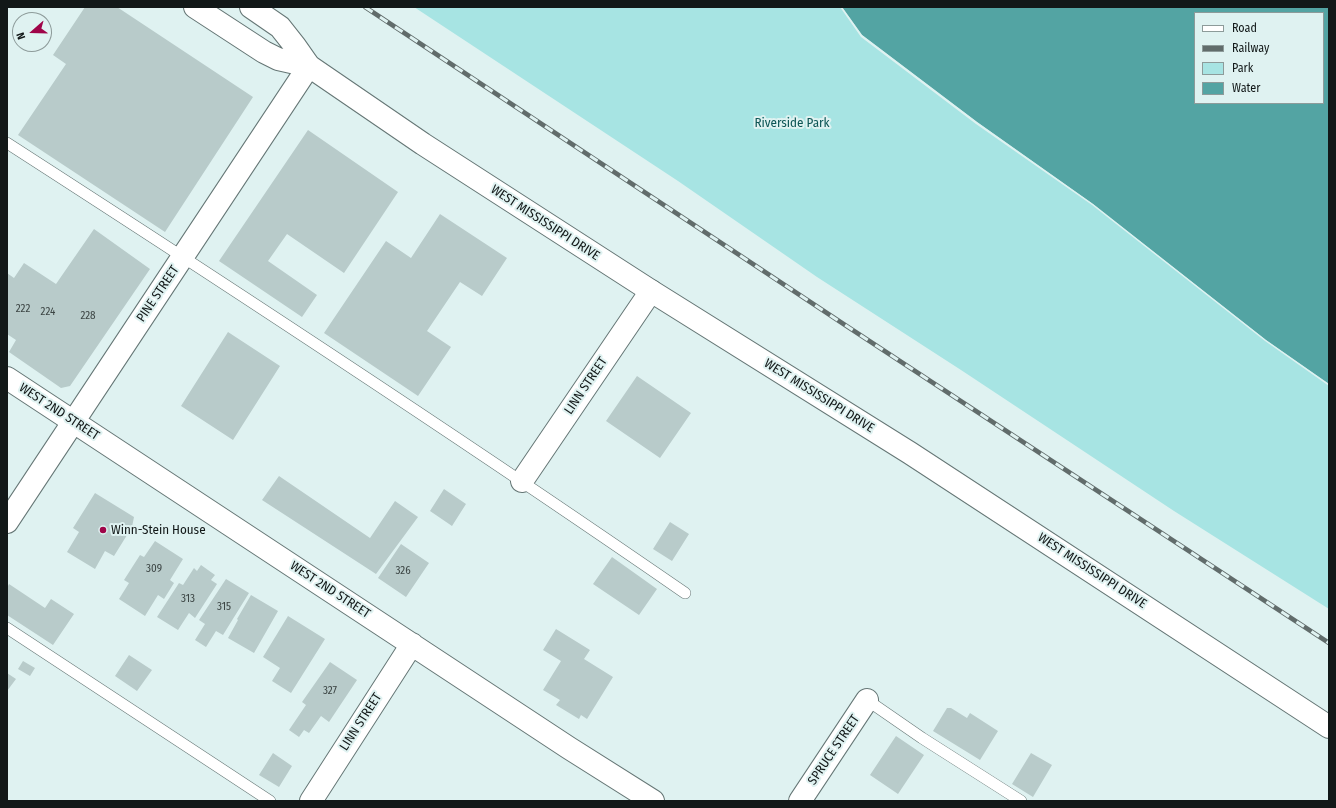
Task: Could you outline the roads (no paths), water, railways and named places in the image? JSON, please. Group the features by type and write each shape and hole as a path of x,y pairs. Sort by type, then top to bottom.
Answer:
{"street":[{"path":"195,7 264,52 278,59 309,66"},
{"path":"251,7 280,27 309,66"},
{"name":"PINE STREET","path":"7,522 309,66"},
{"name":"WEST MISSISSIPPI DRIVE","path":"309,66 430,149 651,291 917,457 1329,727"},
{"name":"LINN STREET","path":"522,481 651,291"},
{"name":"WEST 2ND STREET","path":"7,378 653,801"},
{"name":"LINN STREET","path":"311,801 412,644"},
{"name":"SPRUCE STREET","path":"800,801 867,700"}],"lane":[{"path":"7,143 183,257 522,481 685,593"},
{"path":"7,628 270,801"},
{"path":"867,700 922,738 1022,801"}],"water":[{"path":"842,7 1329,7 1329,384 1266,340 1093,204 977,122 862,35"}],"railway":[{"path":"365,7 1329,643"}],"place":[{"name":"Winn-Stein House","path":"103,530"}],"park label":[{"name":"Riverside Park","path":"792,123"}]}
